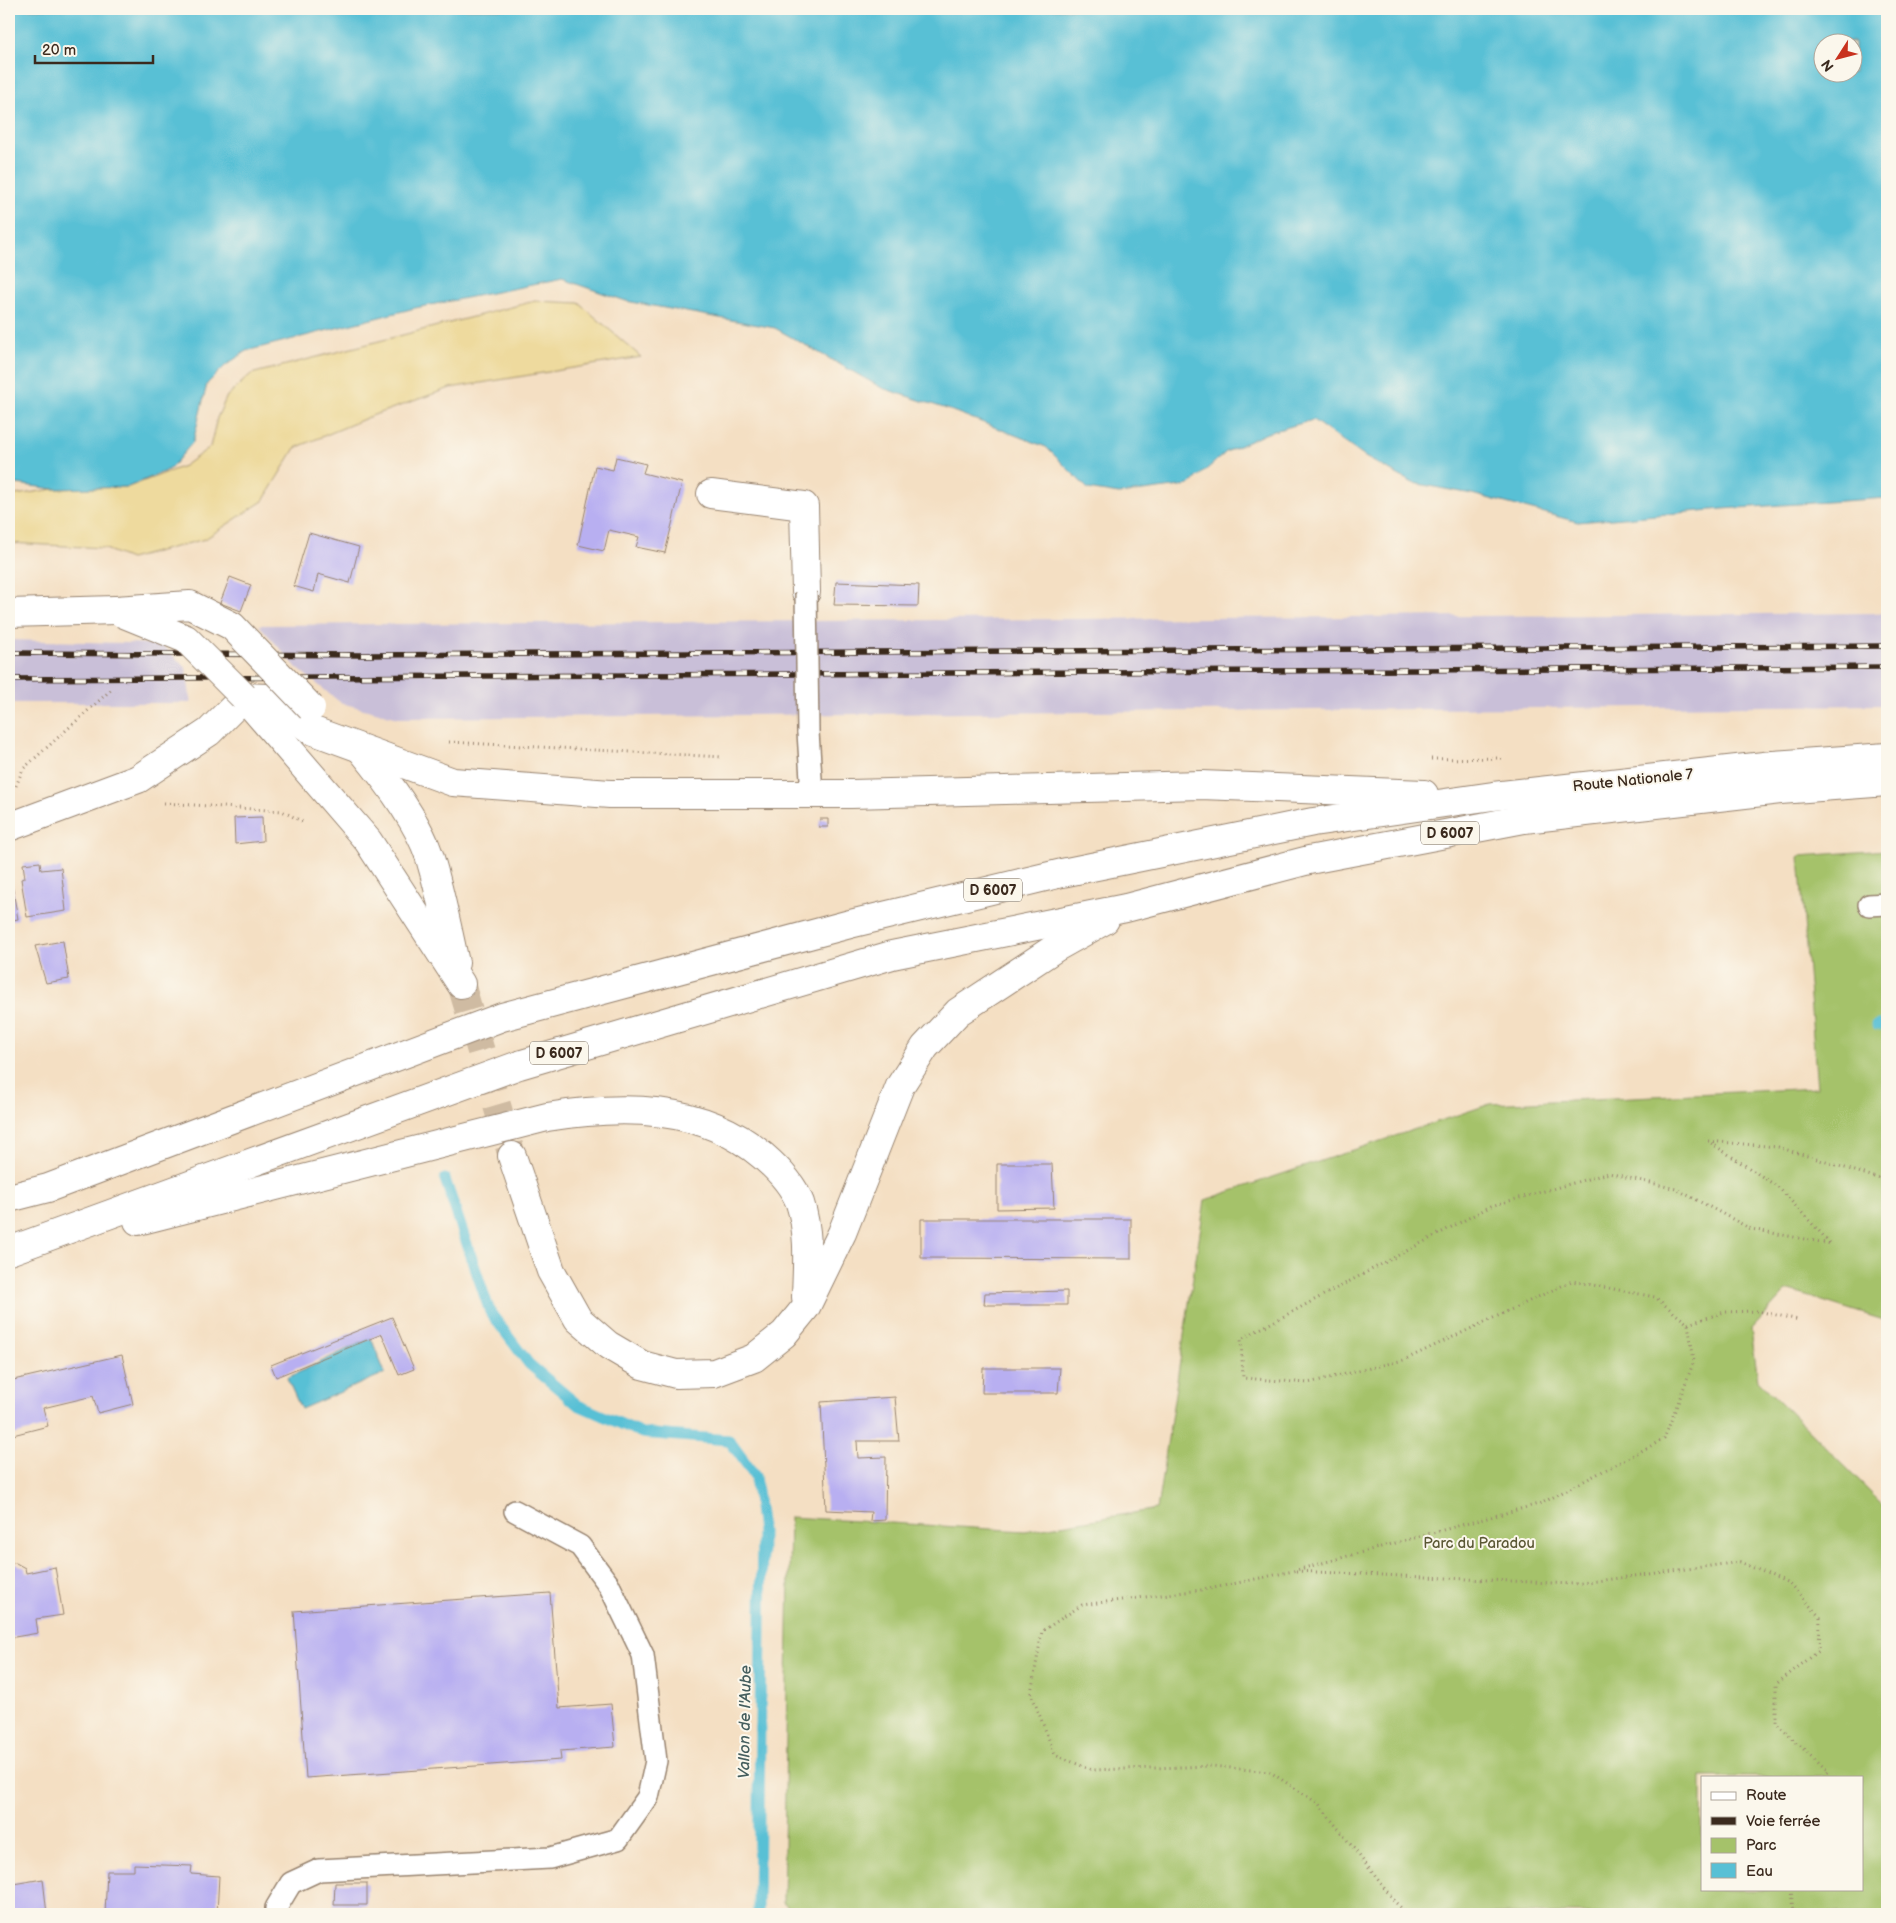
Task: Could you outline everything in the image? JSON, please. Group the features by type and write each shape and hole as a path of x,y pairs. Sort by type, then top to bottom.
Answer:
{"main road":[{"path":"711,494 804,506 806,592"},
{"path":"9,613 116,610 190,605 232,626 311,708 360,748 383,775 429,854 461,984 368,841 244,697 186,639 116,610"},
{"path":"10,827 138,779 209,732 244,697 269,698 311,730 454,782 610,794 812,794 1201,785 1492,796"},
{"name":"D 6007","path":"9,1251 519,1065 892,955 1126,908 1309,860 1524,819 1887,757"},
{"name":"Route Nationale 7","path":"1492,796 1777,777 1887,782"},
{"name":"D 6007","path":"9,1198 48,1188 511,1014 850,924 1062,873 1313,822 1492,796"},
{"path":"512,1156 551,1271 578,1319 608,1345 642,1365 676,1374 714,1373 754,1358 784,1334 806,1307 842,1233 900,1086 925,1047 958,1012 996,985 1055,948 1126,908"},
{"path":"9,1255 406,1151 547,1117 583,1111 647,1110 681,1114 719,1128 751,1146 779,1170 799,1201 807,1232 806,1307"}],"lane":[{"path":"806,592 808,732 812,794"},
{"path":"278,1914 276,1908 292,1884 319,1870 550,1858 618,1839 648,1797 656,1761 642,1656 609,1585 580,1546 515,1511"}],"path":[{"path":"10,827 12,796 24,769 112,689"},
{"path":"138,779 160,803 282,811 307,824"},
{"path":"1408,1914 1396,1903 1319,1804 1270,1772 1212,1766 1092,1770 1055,1755 1031,1693 1042,1631 1082,1605 1209,1589 1293,1571 1542,1503 1664,1439 1694,1362 1688,1324 1655,1298 1572,1281 1404,1360 1308,1383 1243,1378 1241,1338 1491,1206 1609,1173 1676,1189 1751,1229 1831,1244 1778,1186 1708,1141 1778,1147 1887,1181"},
{"path":"1688,1324 1724,1312 1758,1311 1799,1320"},
{"path":"1293,1571 1574,1584 1740,1562 1789,1583 1820,1617 1819,1651 1776,1684 1776,1723 1828,1772 1825,1776"},
{"path":"1792,1890 1794,1914"}],"shaded area":[{"path":"1887,613 1887,705 398,718 341,703 297,668 259,625"},
{"path":"9,640 161,644 186,668 191,703 9,703"}],"green space":[{"name":"Parc du Paradou","path":"1887,850 1887,1321 1787,1290 1751,1329 1758,1380 1887,1508 1887,1914 796,1914 783,1903 790,1517 1025,1531 1157,1509 1205,1200 1490,1104 1817,1088 1799,856"}],"sand":[{"path":"535,301 579,303 641,357 450,388 374,415 295,448 263,501 205,539 130,559 103,548 9,543 9,496 54,489 128,487 184,466 210,447 217,418 227,396 251,374"}],"water":[{"path":"9,9 1887,9 1887,498 1722,509 1578,522 1472,494 1413,483 1365,457 1313,420 1267,433 1226,452 1189,485 1119,494 1088,489 1046,447 950,410 882,388 775,328 626,301 562,279 415,308 246,351 225,366 207,384 193,442 170,469 128,487 54,489 9,483"},
{"path":"371,1338 385,1373 301,1409 287,1378"}],"building":[{"path":"616,457 646,464 643,473 682,483 665,553 636,547 639,537 609,530 604,551 578,545 595,466 613,470"},
{"path":"309,533 359,547 350,583 318,574 314,592 293,586"},
{"path":"230,577 251,585 241,611 220,603"},
{"path":"836,582 919,585 918,606 834,605"},
{"path":"262,817 263,841 235,844 234,818"},
{"path":"820,819 828,819 828,827 819,827"},
{"path":"40,862 41,870 61,868 66,911 27,917 21,879 25,878 23,864"},
{"path":"11,879 18,919 9,921 9,880"},
{"path":"63,941 69,979 46,983 35,946"},
{"path":"997,1164 1052,1164 1054,1208 997,1209"},
{"path":"921,1219 1131,1219 1131,1259 921,1258"},
{"path":"1067,1291 1067,1305 984,1305 985,1293"},
{"path":"392,1317 414,1369 399,1375 382,1334 276,1377 271,1365"},
{"path":"122,1355 133,1404 98,1413 93,1396 43,1408 48,1426 9,1436 9,1381"},
{"path":"983,1368 1060,1368 1058,1393 982,1393"},
{"path":"895,1397 899,1441 857,1441 858,1458 886,1457 885,1520 870,1521 871,1512 826,1510 821,1402"},
{"path":"16,1563 25,1568 26,1573 55,1567 63,1615 36,1619 38,1633 9,1638 9,1564"},
{"path":"550,1593 559,1708 611,1704 615,1747 560,1751 561,1760 306,1778 294,1611"},
{"path":"134,1864 192,1866 191,1874 219,1876 217,1914 105,1914 107,1871 134,1871"},
{"path":"12,1879 13,1884 43,1879 47,1914 9,1914 9,1880"},
{"path":"335,1883 367,1883 367,1905 334,1905"}],"waterway":[{"path":"1877,1025 1887,1025"},
{"name":"Vallon de l'Aube","path":"445,1179 490,1312 529,1364 578,1405 642,1433 729,1440 755,1476 762,1531 758,1914"}],"tunnel":[{"path":"461,984 512,1156"}],"railway":[{"path":"9,653 365,655 1887,646"},
{"path":"9,679 1887,667"}]}
